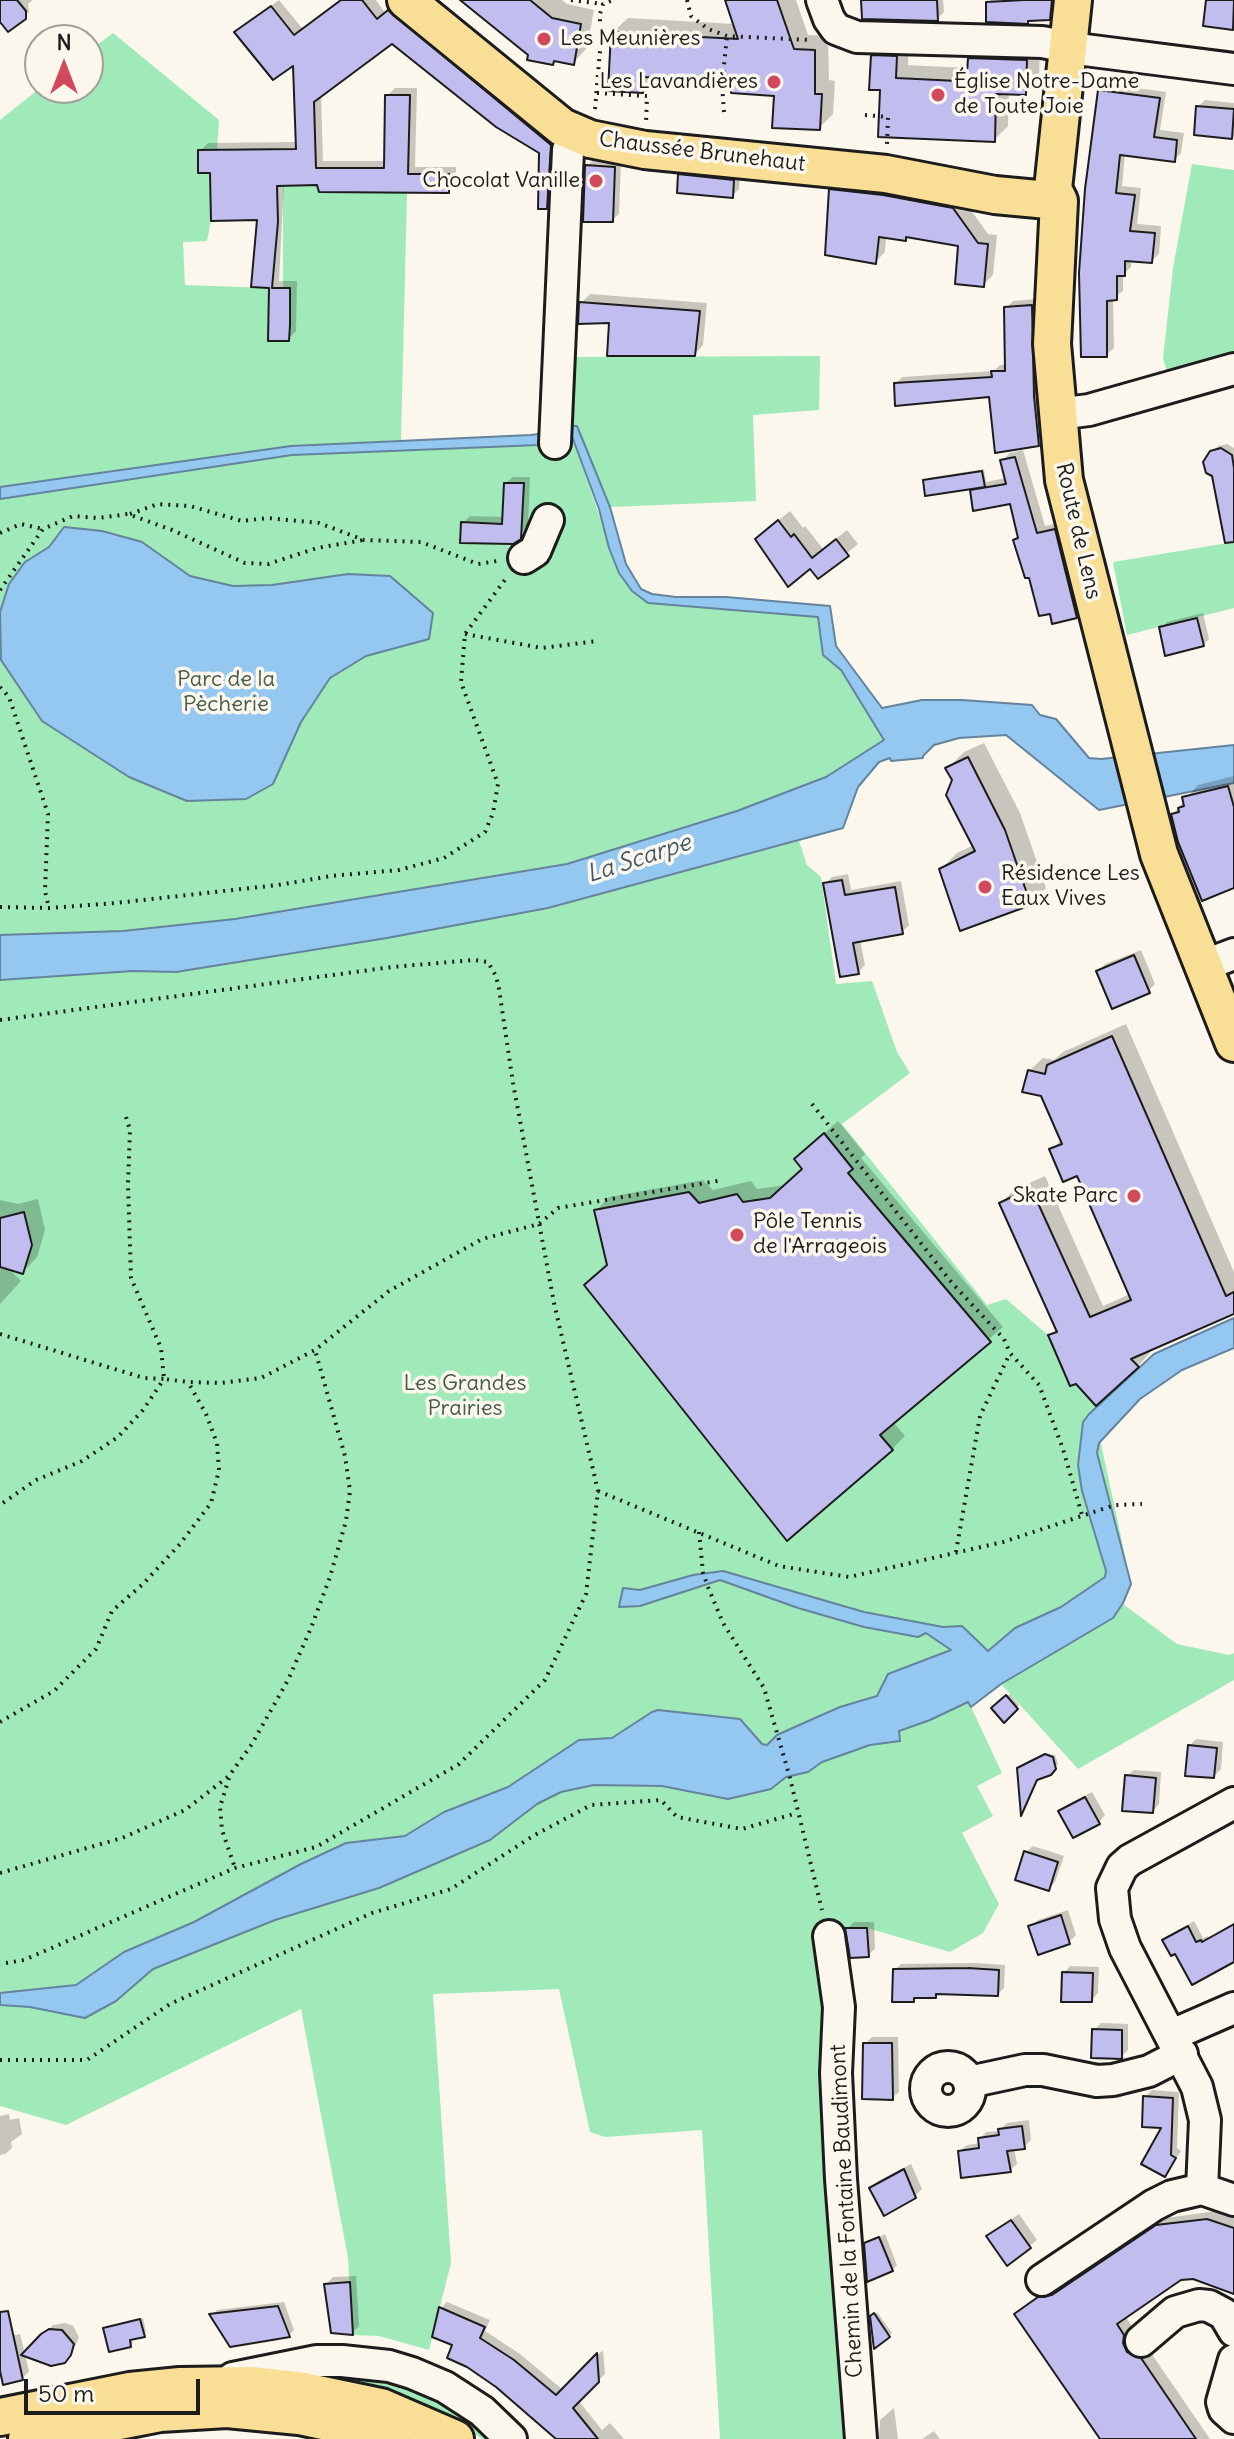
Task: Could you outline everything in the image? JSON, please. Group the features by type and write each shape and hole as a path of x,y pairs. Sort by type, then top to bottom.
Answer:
{"main road":[{"name":"Chaussée Brunehaut","path":"406,0 562,127 582,136 645,150 886,174 995,195 1011,205 1059,210"},
{"name":"Route de Lens","path":"1073,0 1076,48 1053,189 1059,210 1052,344 1064,480 1159,854 1218,960 1234,1043"},
{"path":"1076,48 1089,24 1087,0"},
{"path":"0,2417 130,2391 203,2385 279,2388 357,2401 401,2414 455,2439"},
{"path":"27,2439 182,2410 250,2410 322,2420 391,2439"},
{"path":"322,2420 362,2439"}],"street":[{"path":"822,0 836,29 857,37 1042,42 1234,69"},
{"path":"555,435 568,150 582,136"},
{"path":"1057,414 1089,410 1234,369"},
{"path":"524,558 535,551 548,520"},
{"path":"1202,2189 1205,2120 1197,2087 1119,1933 1112,1888 1122,1867 1130,1860 1234,1803"},
{"name":"Chemin de la Fontaine Baudimont","path":"829,1936 839,2007 836,2073 841,2179 861,2439"},
{"path":"969,2082 1025,2070 1043,2070 1097,2081 1149,2071 1177,2044 1234,2008"},
{"path":"1042,2280 1172,2196 1202,2189 1234,2200"},
{"path":"1141,2341 1175,2312 1199,2305 1209,2306 1224,2314 1234,2331"},
{"path":"1222,2439 1219,2421 1228,2410 1234,2360"},
{"path":"203,2385 317,2361 389,2366 428,2379 454,2393 482,2411 511,2439"}],"path":[{"path":"571,0 603,4 613,0"},
{"path":"687,0 691,16 708,29 727,36 818,40 836,29"},
{"path":"582,136 597,93 603,4"},
{"path":"724,112 722,85 727,36"},
{"path":"597,93 647,96 646,121"},
{"path":"865,115 888,117 887,134"},
{"path":"0,590 43,529 73,516 98,518 128,514 158,504 190,506 242,521 268,518 319,523 364,540"},
{"path":"128,514 245,563 268,564 317,548 364,540 421,542 478,564 524,558"},
{"path":"0,533 21,524 43,529"},
{"path":"0,907 49,908 116,903 399,870 444,858 485,832 493,813 498,784 461,682 465,634 493,593 524,558"},
{"path":"465,634 542,648 597,641"},
{"path":"0,687 9,697 48,814 45,891 49,908"},
{"path":"0,1020 392,967 474,960 488,962 499,989 515,1098 554,1303 598,1491 586,1594 545,1680 459,1764 316,1847 235,1868 24,1960 0,1964"},
{"path":"812,1104 952,1283 1004,1339 1010,1353 1039,1385 1063,1449 1082,1515"},
{"path":"0,1505 36,1480 82,1461 118,1437 143,1410 164,1379 161,1348 131,1278 130,1130 126,1117"},
{"path":"0,1334 144,1378 221,1383 261,1378 315,1350 389,1291 482,1239 539,1224 558,1208 723,1180"},
{"path":"0,1873 122,1838 185,1810 229,1776 252,1744 288,1680 330,1577 346,1521 350,1491 345,1456 315,1350"},
{"path":"956,1552 980,1416 1010,1353"},
{"path":"0,1722 54,1691 96,1649 112,1611 143,1584 180,1544 211,1503 219,1470 217,1443 206,1414 188,1382"},
{"path":"598,1491 779,1566 849,1577 1003,1542 1115,1505 1142,1504"},
{"path":"699,1532 703,1573 708,1587 723,1623 764,1688 829,1936"},
{"path":"229,1776 220,1807 222,1830 235,1868"},
{"path":"0,2060 87,2060 170,2004 372,1913 451,1889 533,1836 591,1805 661,1800 677,1817 742,1829 797,1813"}],"green space":[{"path":"113,33 219,120 217,150 198,151 198,173 210,173 211,221 207,241 183,242 185,285 269,288 268,341 290,324 290,288 283,288 283,186 317,185 319,192 407,193 401,440 291,446 0,487 0,120 24,101 24,104 104,104 104,40"},
{"path":"1192,164 1234,170 1234,361 1169,379 1163,358 1173,268"},
{"path":"820,356 819,410 753,415 756,501 610,507 577,426 568,426 571,357"},
{"name":"Parc de la Pècherie","path":"573,439 619,573 648,603 818,617 823,655 841,670 884,740 826,777 737,811 567,864 235,919 123,931 0,935 0,499 292,455 539,445"},
{"path":"1234,542 1234,608 1127,635 1113,562"},
{"name":"Les Grandes Prairies","path":"799,841 807,865 821,877 836,984 872,981 897,1052 910,1073 842,1124 987,1305 1006,1299 1048,1335 1070,1386 1076,1384 1096,1406 1089,1414 1096,1420 1131,1584 1123,1604 1177,1644 1229,1655 1234,1653 1234,1680 1078,1769 1002,1685 971,1707 1002,1773 977,1786 993,1816 962,1833 999,1904 983,1933 950,1952 867,1928 845,1928 829,1936 820,1946 857,2439 720,2439 702,2130 605,2137 590,2132 559,1989 433,1994 451,2263 429,2350 379,2336 353,2335 348,2258 301,2009 66,2125 0,2106 0,980 133,971 176,972 387,938 547,909"},
{"path":"321,2373 368,2376 438,2400 496,2436 495,2439 483,2439 464,2428 318,2381"}],"water":[{"name":"La Scarpe","path":"577,426 610,507 626,564 641,589 652,594 676,597 726,597 830,606 836,646 882,708 922,700 1032,705 1040,715 1056,719 1089,758 1234,745 1234,783 1099,810 1006,735 959,738 934,745 923,758 891,761 890,758 879,762 858,787 843,828 548,908 176,972 133,971 0,980 0,935 123,931 235,919 567,864 737,811 826,777 884,740 841,670 823,655 818,617 648,603 632,591 619,573 609,548 599,509 573,439 539,445 292,455 0,499 0,487 291,446 530,435"},
{"path":"64,527 102,531 142,542 190,576 233,586 272,585 348,574 390,576 433,613 429,639 366,656 330,678 301,722 273,784 246,799 187,801 129,777 42,721 1,660 0,612 9,584 25,562 49,547"},
{"path":"1234,1318 1234,1348 1182,1370 1140,1399 1099,1443 1097,1453 1131,1584 1113,1618 1001,1684 971,1707 968,1702 899,1731 900,1741 870,1745 822,1762 808,1772 786,1777 771,1789 728,1799 662,1786 594,1785 561,1792 537,1804 490,1840 379,1888 275,1920 153,1969 116,2001 85,2018 30,2007 0,2005 0,1993 76,1985 124,1952 194,1922 301,1864 346,1843 405,1836 444,1812 508,1787 579,1740 612,1738 652,1712 658,1710 740,1719 762,1744 767,1745 777,1735 806,1722 877,1696 888,1674 951,1650 926,1633 918,1637 864,1627 798,1608 720,1580 640,1606 619,1607 623,1588 640,1590 693,1575 723,1571 864,1612 943,1627 962,1626 988,1651 1015,1628 1061,1607 1105,1577 1078,1465 1083,1422 1154,1354"}],"building":[{"path":"0,0 17,0 26,11 26,19 8,32 0,22"},
{"path":"341,0 362,0 377,19 388,10 551,145 547,209 538,209 539,153 496,127 392,44 314,102 316,168 384,168 385,95 410,95 408,174 449,174 449,193 319,192 317,185 277,186 278,222 272,288 290,288 290,325 289,341 268,341 269,288 251,287 257,220 211,221 210,173 198,173 198,150 296,149 293,66 273,80 234,32 271,6 294,35"},
{"name":"Les Meunières","path":"460,0 530,0 552,18 581,24 574,65 527,60 528,55"},
{"path":"725,0 777,0 794,49 815,50 815,94 822,94 820,130 772,128 774,96 731,93 731,82 644,77 643,93 608,91 611,32 738,39"},
{"path":"861,0 937,0 938,21 862,19"},
{"path":"1052,0 1050,20 1028,21 1028,24 986,22 986,2"},
{"path":"1206,0 1234,0 1233,30 1203,26"},
{"name":"Église Notre-Dame de Toute Joie","path":"871,55 897,56 896,78 958,81 958,73 967,73 968,58 1027,60 1026,95 996,94 995,142 878,137 880,90 869,90"},
{"path":"1098,90 1160,98 1154,137 1177,140 1175,162 1120,155 1116,193 1135,195 1130,231 1155,233 1152,263 1125,261 1125,276 1117,276 1117,300 1107,301 1107,357 1081,357 1079,273 1085,189"},
{"path":"1196,106 1234,109 1232,139 1194,135"},
{"name":"Chocolat Vanille","path":"585,165 615,167 613,222 583,222"},
{"path":"678,174 734,180 733,198 677,193"},
{"path":"829,189 953,208 978,243 988,244 984,287 955,284 958,246 906,237 906,241 879,237 876,264 825,255"},
{"path":"579,302 700,311 695,356 607,356 609,323 578,324"},
{"path":"1032,305 1034,396 1039,446 995,453 989,397 895,406 894,383 992,377 991,371 1005,371 1004,307"},
{"path":"1221,448 1232,455 1234,468 1234,542 1225,543 1212,476 1206,473 1203,462 1210,451"},
{"path":"1015,457 1037,533 1055,529 1077,618 1052,624 1050,614 1039,616 1029,578 1025,578 1013,540 1018,538 1010,504 973,511 970,490 1006,484 1000,460"},
{"path":"982,471 985,487 925,496 923,480"},
{"path":"504,483 524,483 521,539 513,544 460,543 461,522 502,524"},
{"path":"778,520 791,537 794,534 812,558 836,539 849,556 818,579 810,569 788,587 755,539"},
{"path":"1197,618 1204,646 1165,656 1159,627"},
{"name":"Résidence Les Eaux Vives","path":"968,757 1005,830 1031,905 960,931 939,869 975,851 946,795 952,780 945,768"},
{"path":"1228,786 1234,807 1234,888 1202,901 1178,842 1171,814 1179,812 1178,808 1184,806 1182,797"},
{"path":"842,880 845,895 895,887 903,934 853,943 859,974 840,977 823,883"},
{"path":"1134,955 1150,993 1112,1009 1096,971"},
{"name":"Skate Parc","path":"1112,1036 1226,1296 1234,1292 1234,1314 1131,1359 1139,1367 1096,1406 1076,1384 1070,1386 1048,1335 1057,1332 999,1203 1031,1188 1090,1317 1131,1300 1077,1176 1063,1182 1049,1149 1062,1144 1041,1096 1022,1092 1028,1070 1045,1074 1047,1065"},
{"path":"824,1133 853,1169 848,1173 991,1342 880,1435 893,1450 787,1541 584,1285 607,1265 594,1210 689,1192 699,1203 737,1194 743,1202 770,1198 802,1169 794,1159"},
{"path":"24,1212 32,1245 23,1274 0,1267 0,1218"},
{"path":"1006,1695 1018,1709 1004,1723 991,1708"},
{"path":"1188,1745 1217,1748 1214,1778 1185,1776"},
{"path":"1045,1754 1053,1757 1056,1769 1051,1775 1037,1780 1021,1816 1017,1768"},
{"path":"1125,1775 1156,1778 1153,1813 1122,1811"},
{"path":"1085,1797 1100,1824 1073,1838 1058,1811"},
{"path":"1024,1851 1058,1862 1049,1891 1015,1880"},
{"path":"1061,1915 1070,1944 1038,1955 1028,1926"},
{"path":"1234,1924 1234,1962 1192,1985 1175,1954 1171,1956 1162,1940 1188,1926 1196,1942 1202,1942"},
{"path":"845,1928 867,1928 869,1957 850,1958"},
{"path":"893,1969 999,1970 998,1996 936,1994 936,1998 914,1998 914,2002 892,2002"},
{"path":"1062,1972 1093,1973 1092,2002 1061,2002"},
{"path":"1092,2029 1122,2030 1122,2059 1091,2058"},
{"path":"863,2043 892,2043 893,2100 862,2099"},
{"path":"1143,2096 1173,2098 1171,2155 1176,2158 1165,2177 1141,2164 1161,2128 1142,2127"},
{"path":"1022,2126 1025,2149 1007,2151 1011,2172 961,2178 958,2151 979,2148 978,2138 999,2135 998,2129"},
{"path":"904,2169 916,2198 884,2216 869,2188"},
{"path":"1207,2219 1234,2228 1234,2294 1193,2279 1181,2280 1117,2324 1124,2335 1127,2352 1141,2358 1196,2439 1100,2439 1014,2314 1038,2297 1052,2295 1156,2225"},
{"path":"1011,2220 1031,2248 1007,2266 986,2236"},
{"path":"879,2237 893,2271 867,2282 864,2243"},
{"path":"350,2282 353,2335 331,2333 324,2284"},
{"path":"278,2306 290,2337 230,2347 209,2314"},
{"path":"439,2307 485,2327 480,2338 514,2360 556,2395 597,2353 599,2382 573,2408 598,2439 556,2439 496,2387 467,2367 447,2358 452,2345 432,2337"},
{"path":"8,2311 23,2380 3,2385 0,2371 0,2312"},
{"path":"874,2313 890,2337 874,2349 870,2316"},
{"path":"140,2319 145,2337 130,2340 131,2347 109,2352 103,2328"},
{"path":"49,2329 62,2330 74,2344 65,2363 51,2366 21,2355 41,2334"}],"place":[{"name":"Les Meunières","path":"544,39"},
{"name":"Les Lavandières","path":"774,82"},
{"name":"Église Notre-Dame de Toute Joie","path":"938,95"},
{"name":"Chocolat Vanille","path":"596,181"},
{"name":"Résidence Les Eaux Vives","path":"985,887"},
{"name":"Skate Parc","path":"1134,1196"},
{"name":"Pôle Tennis de l'Arrageois","path":"737,1235"}]}
